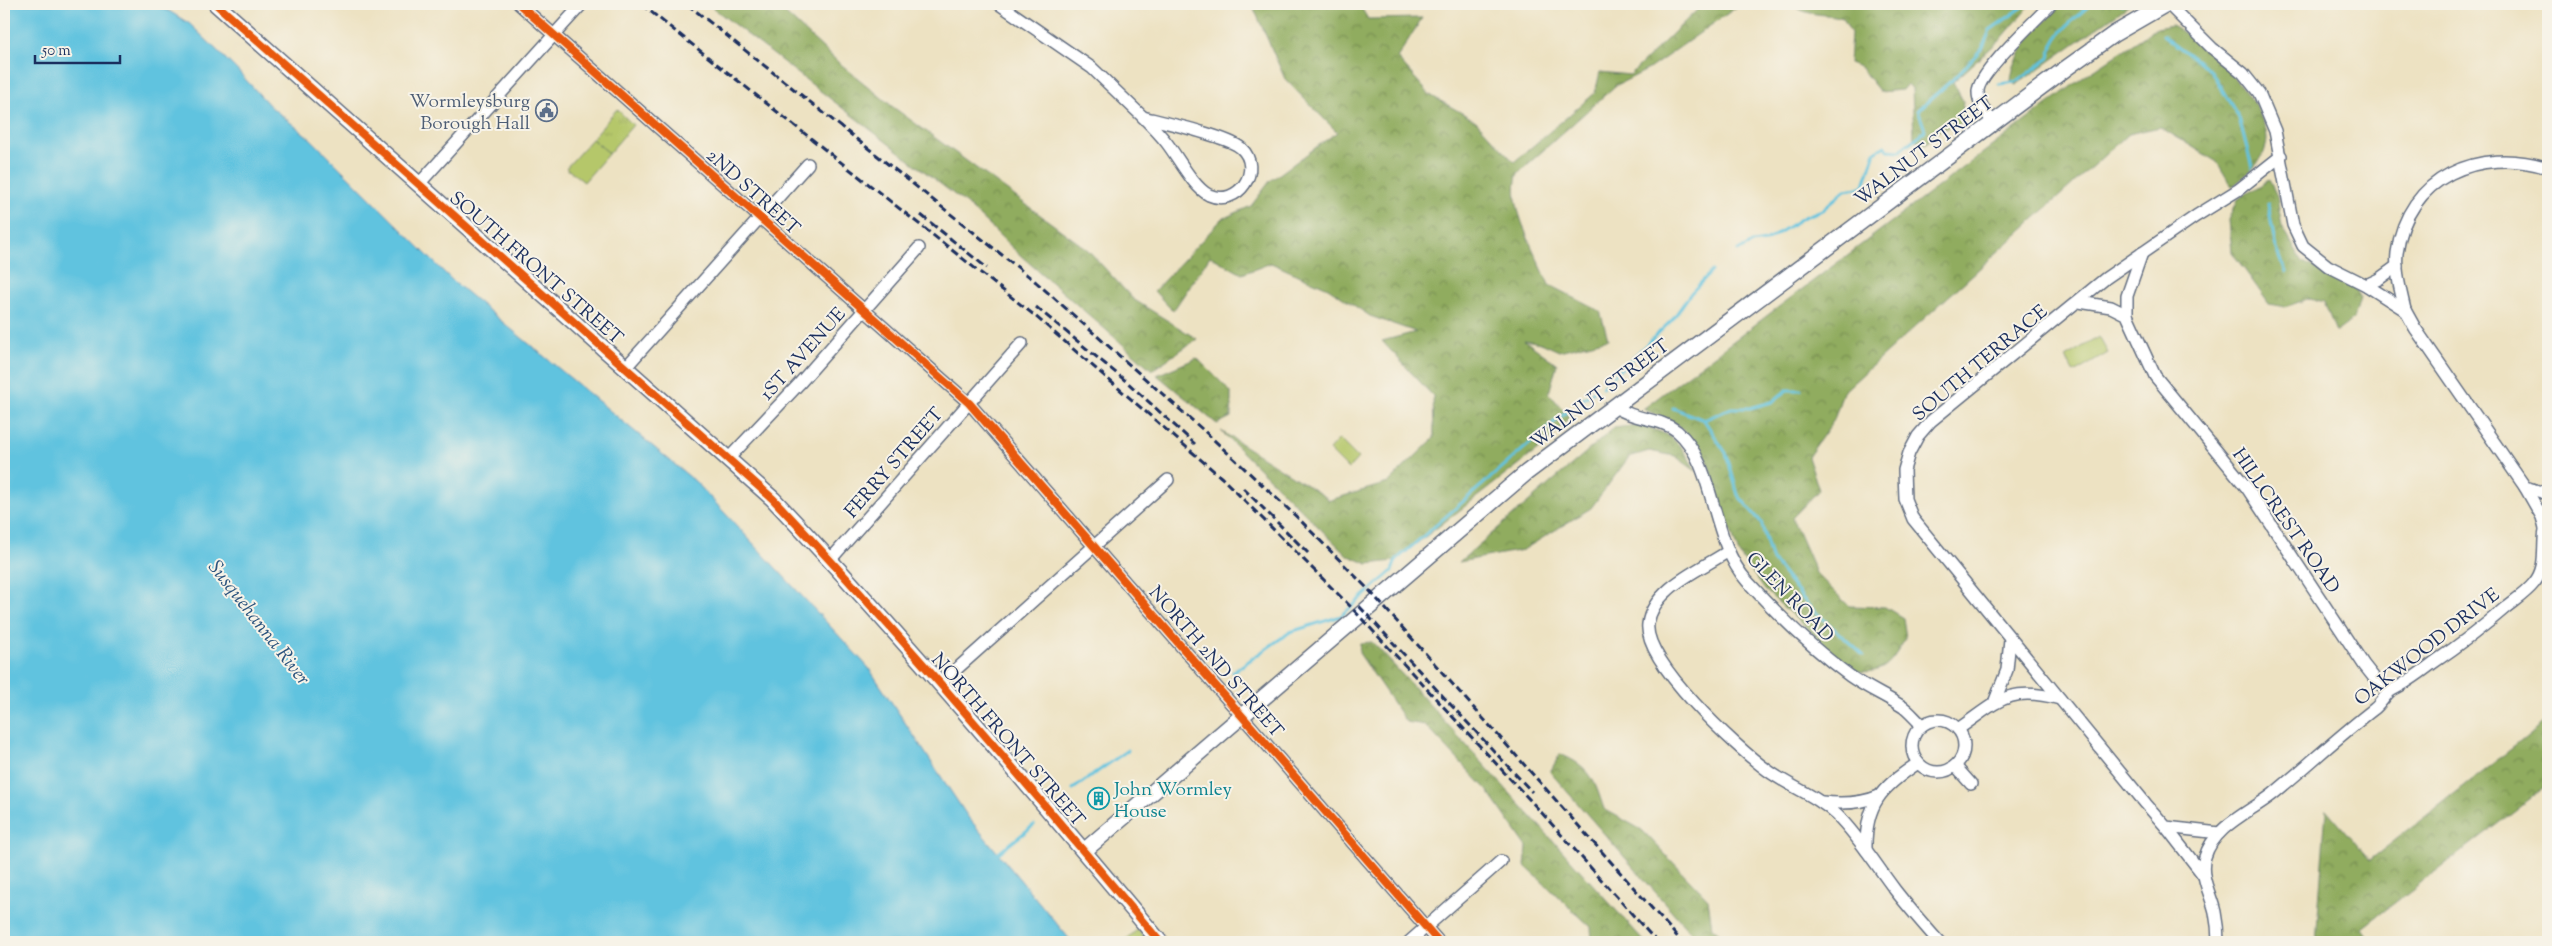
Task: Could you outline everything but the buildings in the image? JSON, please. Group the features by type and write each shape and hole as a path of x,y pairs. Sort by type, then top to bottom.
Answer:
{"main road":[{"name":"SOUTH FRONT STREET","path":"216,4 729,458 773,499 831,559"},
{"name":"WALNUT STREET","path":"1084,851 1478,512 1526,473 2089,52 2167,4"},
{"name":"NORTH FRONT STREET","path":"831,559 941,683 1160,942"}],"street":[{"name":"2ND STREET","path":"519,4 969,403"},
{"path":"419,184 582,4"},
{"path":"999,4 1092,68 1143,117 1166,142 1191,177 1209,195 1217,197 1231,195 1244,186 1248,178 1250,164 1245,153 1238,145 1222,138 1143,117"},
{"path":"1993,123 1980,103 1979,84 1987,71 2051,4"},
{"path":"2167,4 2212,48 2250,81 2269,113 2281,156 2289,205 2298,239 2314,257 2366,285 2406,310"},
{"name":"SOUTH TERRACE","path":"2204,876 2166,827 1913,519 1906,499 1904,470 1909,453 1918,436 1931,421 2142,253 2234,193 2281,156"},
{"path":"2547,525 2525,487 2415,328 2406,310 2397,266 2400,239 2406,224 2423,196 2447,176 2478,162 2497,160 2518,160 2548,168"},
{"path":"626,367 808,164"},
{"name":"1ST AVENUE","path":"729,458 865,311 919,248"},
{"name":"HILLCREST ROAD","path":"2142,253 2127,296 2128,315 2155,376 2247,488 2364,665 2379,684 2391,690"},
{"path":"2366,285 2397,266"},
{"path":"2079,302 2111,307 2128,315"},
{"name":"FERRY STREET","path":"831,559 1022,343"},
{"name":"NORTH 2ND STREET","path":"969,403 1439,942"},
{"name":"GLEN ROAD","path":"1614,406 1628,415 1664,424 1686,440 1702,473 1727,552 1746,580 1813,646 1857,681 1903,707 1922,726"},
{"path":"941,683 1168,480"},
{"path":"2525,487 2548,494"},
{"name":"OAKWOOD DRIVE","path":"2219,833 2270,796 2330,743 2376,708 2391,690 2403,686 2462,643 2534,583 2542,566 2547,525"},
{"path":"1727,552 1683,580 1656,603 1648,626 1653,647 1665,670 1738,745 1769,772 1822,802 1838,816 1939,942"},
{"path":"1994,703 2007,670 2010,639"},
{"path":"1958,729 1994,703 2016,695 2041,695 2060,699"},
{"path":"1935,720 1945,721 1958,729 1964,739 1964,748 1963,756 1955,766 1940,772 1927,770 1918,763 1912,749 1912,740 1922,726 1935,720"},
{"path":"1866,850 1868,817 1880,795 1893,782 1918,763"},
{"path":"1955,766 1970,784"},
{"path":"1822,802 1839,804 1863,802 1880,795"},
{"path":"2166,827 2219,833 2204,859 2204,876 2216,914 2218,942"},
{"path":"1409,942 1501,861"}],"green space":[{"path":"708,4 775,4 837,61 893,107 1088,250 1133,299 1197,339 1152,370 1020,255 969,206"},
{"path":"1252,4 1359,4 1368,19 1422,18 1397,58 1430,95 1476,121 1514,162 1595,93 1600,72 1630,75 1698,9 1696,4 1741,4 1649,69 1615,86 1518,173 1515,185 1519,214 1549,285 1600,311 1608,339 1559,351 1541,343 1524,340 1557,364 1549,393 1569,417 1548,442 1394,561 1368,564 1347,555 1221,431 1330,500 1388,483 1434,438 1433,396 1382,341 1416,332 1370,316 1328,288 1271,263 1242,274 1210,256 1173,311 1154,291 1222,219 1251,206 1270,181 1337,132 1285,79"},
{"path":"1790,4 2031,4 2002,38 1953,82 1963,101 1961,124 1940,130 1926,144 1914,139 1912,88 1907,84 1902,90 1880,92 1860,67 1849,63 1851,33 1843,18 1810,13"},
{"path":"2062,4 2131,4 2016,85 2011,82 2013,71 2022,50 2037,30"},
{"path":"2171,25 2200,45 2217,60 2248,96 2260,114 2266,131 2264,152 2252,169 2232,187 2217,162 2160,127 2128,134 1843,392 1834,420 1808,457 1819,490 1792,518 1816,573 1849,606 1885,607 1903,618 1906,638 1891,660 1880,669 1864,672 1853,671 1765,590 1739,554 1703,449 1674,422 1643,409 2089,73 2157,28"},
{"path":"617,109 633,125 609,153 592,139"},
{"path":"592,139 609,153 584,182 566,168"},
{"path":"2269,180 2277,196 2282,227 2303,262 2355,288 2360,298 2354,319 2336,332 2324,302 2310,298 2285,307 2269,304 2232,252 2229,220 2238,199"},
{"path":"2099,337 2108,353 2074,373 2065,357"},
{"path":"1197,358 1231,392 1231,417 1217,424 1157,375"},
{"path":"1639,425 1660,431 1674,440 1696,471 1675,456 1649,451 1629,457 1591,508 1523,550 1459,562 1614,428"},
{"path":"1339,439 1358,458 1348,469 1329,450"},
{"path":"1372,642 1645,942 1592,942 1591,927 1525,866 1527,847 1487,790 1425,725 1406,722 1359,653 1360,643"},
{"path":"2548,720 2548,785 2362,928 2372,942 2316,942 2326,809 2370,860"},
{"path":"1560,754 1579,764 1590,775 1604,809 1642,830 1708,899 1712,928 1730,942 1699,942 1550,772"},
{"path":"1138,929 1149,942 1123,942"}],"water":[{"name":"Susquehanna River","path":"4,4 149,4 169,11 190,24 271,107 311,139 453,281 696,482 868,667 968,817 1072,942 4,942"}],"waterway":[{"path":"1738,251 1752,243 1766,241 1804,217 1822,210 1845,190 1864,185 1875,152 1885,146 1888,150 1900,151 1922,133 1925,130 1918,110 1959,74 1983,47 1990,30 2027,4"},
{"path":"1999,84 2016,82 2049,58 2054,42 2059,35 2091,4"},
{"path":"2163,35 2211,71 2239,118 2252,167"},
{"path":"2268,204 2275,244 2286,272"},
{"path":"1602,387 1672,320 1691,293 1712,271"},
{"path":"1704,420 1731,408 1750,408 1772,402 1787,390 1801,390"},
{"path":"1583,399 1594,391"},
{"path":"1673,408 1704,420 1726,453 1738,495 1761,522 1771,558 1808,605 1863,655"},
{"path":"1233,672 1290,632 1341,616 1392,571 1396,560 1566,412"},
{"path":"1073,789 1128,750"},
{"path":"996,855 1034,825"}],"railway":[{"path":"641,4 1034,315 1222,478 1349,605 1541,812 1657,942"},
{"path":"687,4 1036,282 1202,429 1300,520 1368,589 1682,942"},
{"path":"921,215 987,268"},
{"path":"1036,307 1127,382 1195,444"},
{"path":"1243,488 1310,555"},
{"path":"1359,606 1532,792"}],"cycle path":[{"path":"216,4 773,499 922,662 1160,942"},
{"path":"519,4 969,403 1439,942"}],"place":[{"name":"Wormleysburg Borough Hall","path":"546,111"},
{"name":"John Wormley House","path":"1098,799"}]}
